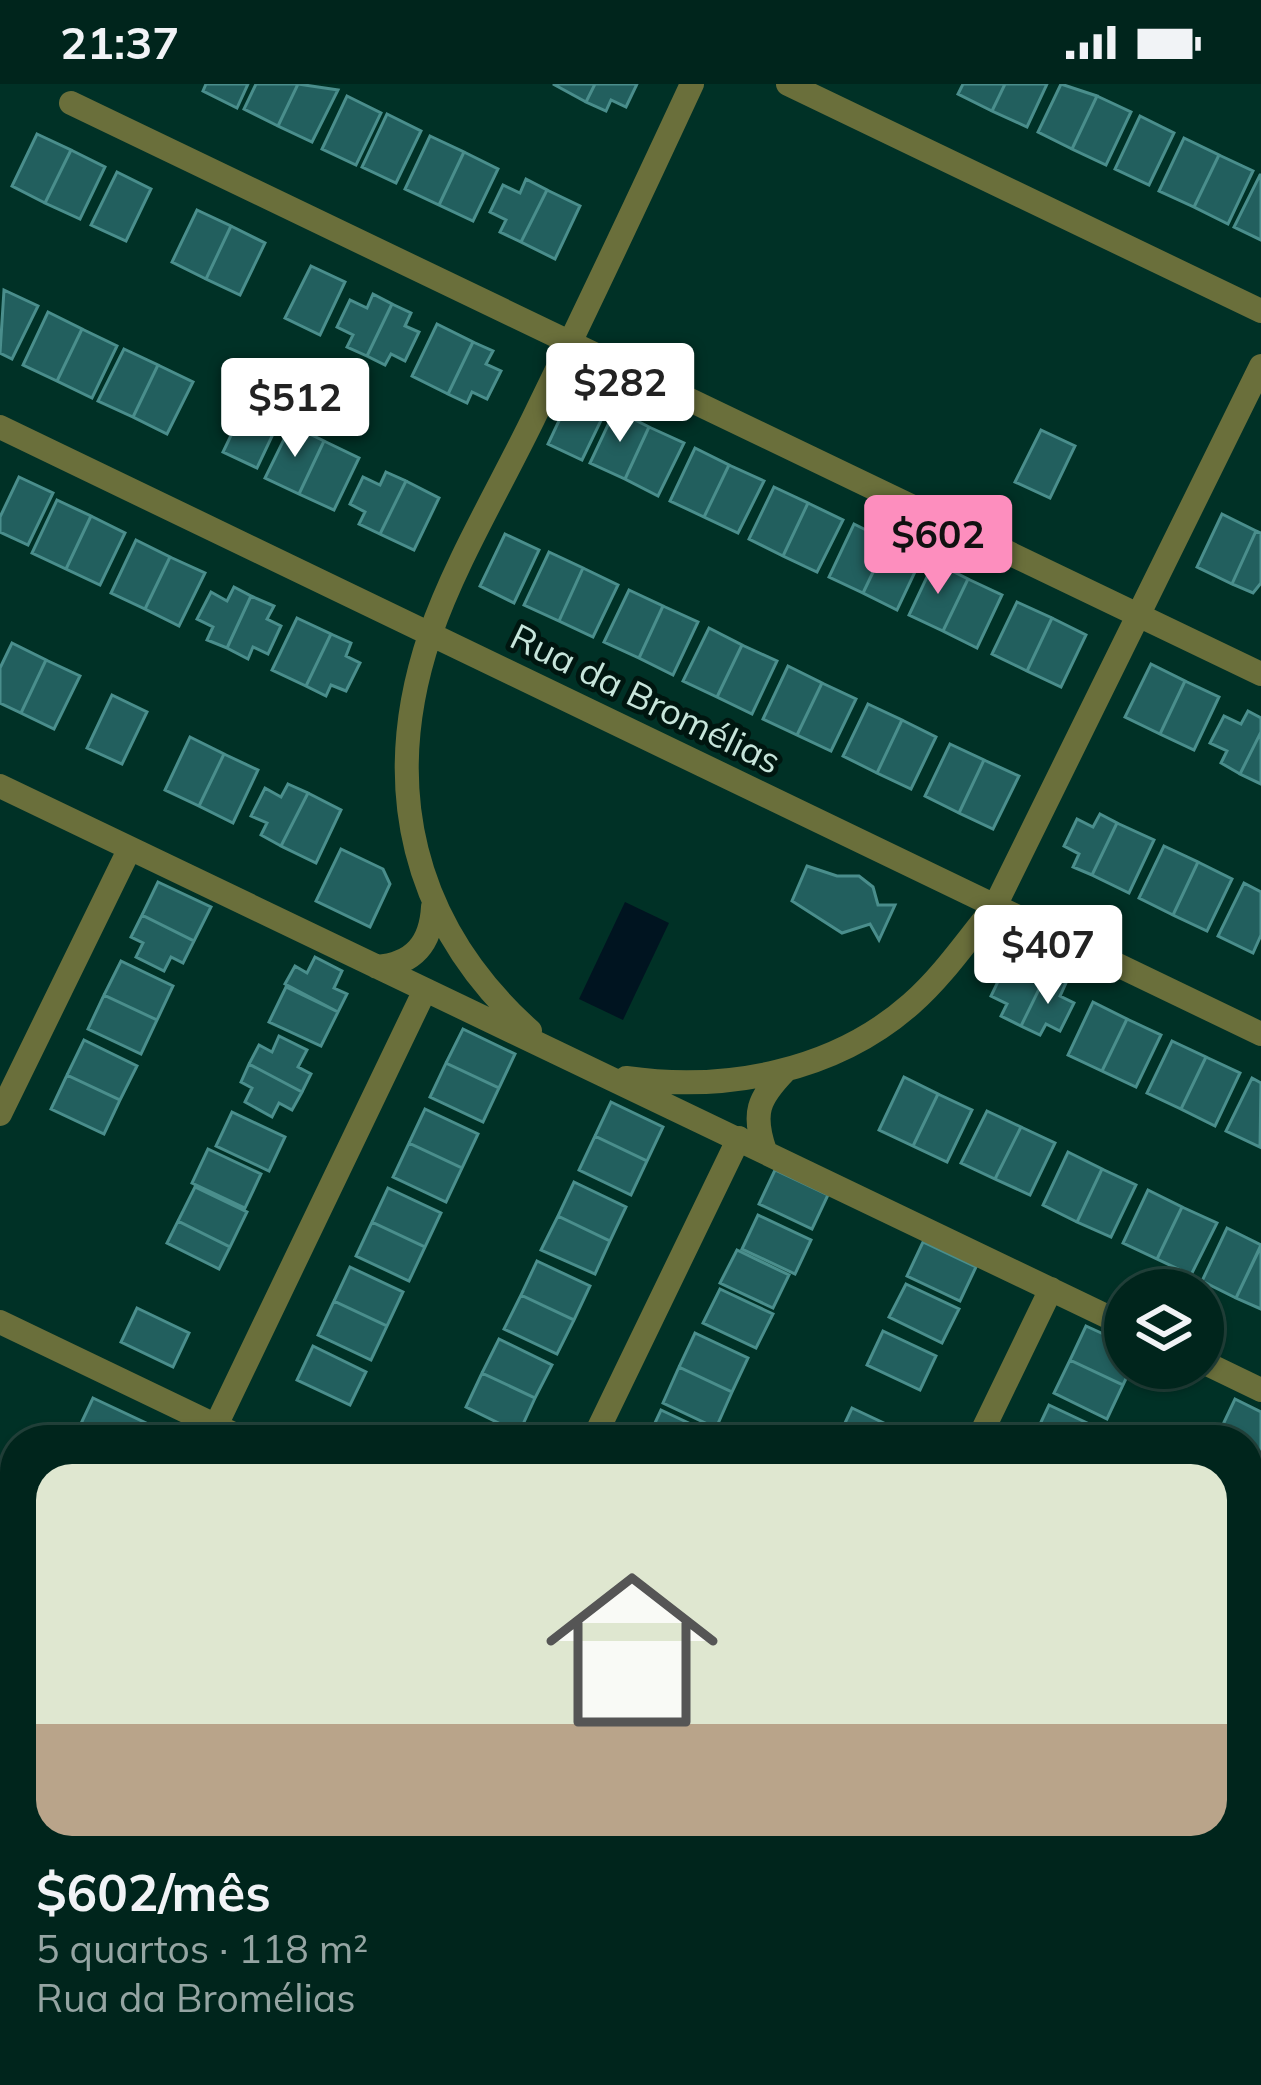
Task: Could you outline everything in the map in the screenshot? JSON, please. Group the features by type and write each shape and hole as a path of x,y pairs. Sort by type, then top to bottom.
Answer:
{"street":[{"path":"550,1049 486,991 434,904 408,817 406,751 430,634 692,84"},
{"path":"788,84 1261,311"},
{"path":"70,103 1261,674"},
{"path":"606,1076 685,1084 785,1071 860,1040 912,1003 995,906 1261,366"},
{"name":"Rua da Bromélias","path":"0,428 1261,1034"},
{"path":"0,786 1104,1315"},
{"path":"0,1114 129,850"},
{"path":"377,967 397,965 418,952 431,932 434,904"},
{"path":"217,1425 425,990"},
{"path":"765,1150 754,1120 762,1094 785,1071"},
{"path":"600,1425 739,1138"},
{"path":"985,1425 1051,1289"},
{"path":"0,1322 198,1425"},
{"path":"1224,1372 1261,1390"}],"water":[{"path":"625,902 669,923 623,1020 579,999"}],"building":[{"path":"206,84 248,84 237,108 203,91"},
{"path":"256,84 298,84 278,126 244,109"},
{"path":"298,84 338,90 312,142 278,126"},
{"path":"553,84 595,84 586,102"},
{"path":"595,84 637,84 626,107 611,100 606,111 586,102"},
{"path":"963,84 1005,84 992,111 958,94"},
{"path":"1005,84 1047,84 1027,127 992,111"},
{"path":"1061,84 1097,96 1072,149 1038,132"},
{"path":"347,96 381,113 356,165 322,149"},
{"path":"1097,96 1131,112 1106,165 1072,149"},
{"path":"387,114 421,131 396,183 362,167"},
{"path":"1140,116 1174,133 1149,185 1115,169"},
{"path":"37,134 71,150 45,203 12,186"},
{"path":"430,136 464,152 439,205 405,189"},
{"path":"1184,138 1219,155 1194,207 1159,191"},
{"path":"71,150 105,167 80,219 45,203"},
{"path":"464,152 498,169 473,221 439,205"},
{"path":"1219,155 1253,171 1228,224 1194,207"},
{"path":"117,172 151,189 126,241 91,225"},
{"path":"1261,175 1261,240 1234,227"},
{"path":"526,179 547,190 521,242 500,232 506,220 490,212 503,185 520,193"},
{"path":"547,190 580,206 555,259 521,242"},
{"path":"197,210 231,226 206,279 172,262"},
{"path":"231,226 265,243 240,295 206,279"},
{"path":"311,266 345,282 320,335 285,318"},
{"path":"4,290 38,306 12,359 0,353"},
{"path":"373,294 392,304 367,356 347,347 353,335 337,327 350,300 367,308"},
{"path":"392,304 411,313 405,326 419,332 405,361 391,354 385,365 367,356"},
{"path":"48,312 82,329 57,381 23,365"},
{"path":"437,324 473,342 448,394 412,376"},
{"path":"82,329 117,346 92,398 57,381"},
{"path":"473,342 493,351 486,364 501,371 487,399 472,392 467,403 448,394"},
{"path":"124,349 158,365 133,417 98,401"},
{"path":"158,365 193,382 167,434 133,417"},
{"path":"573,391 607,408 582,460 548,444"},
{"path":"248,400 282,415 257,468 223,452"},
{"path":"615,410 649,427 625,479 590,463"},
{"path":"291,425 324,441 299,494 265,478"},
{"path":"649,427 684,443 658,496 625,479"},
{"path":"1041,430 1075,446 1050,498 1015,482"},
{"path":"324,441 359,458 334,510 299,494"},
{"path":"695,448 729,465 704,517 670,501"},
{"path":"729,465 764,481 738,533 704,517"},
{"path":"386,472 406,481 380,534 359,524 365,512 350,504 363,477 380,485"},
{"path":"19,477 53,493 28,545 0,532 0,517"},
{"path":"406,481 439,498 414,550 380,534"},
{"path":"774,487 808,503 783,556 749,539"},
{"path":"57,500 91,516 66,569 32,553"},
{"path":"808,503 843,520 817,572 783,556"},
{"path":"1222,514 1256,531 1232,584 1197,567"},
{"path":"91,516 125,533 100,585 66,569"},
{"path":"854,524 888,541 863,593 829,577"},
{"path":"1256,531 1261,533 1261,583 1253,593 1232,584"},
{"path":"505,534 539,550 514,603 480,586"},
{"path":"136,540 170,557 145,609 111,593"},
{"path":"888,541 922,557 897,610 863,593"},
{"path":"549,552 583,568 559,621 524,605"},
{"path":"170,557 205,573 179,626 145,609"},
{"path":"934,562 968,579 943,631 909,615"},
{"path":"583,568 618,585 593,637 559,621"},
{"path":"968,579 1002,595 977,648 943,631"},
{"path":"234,587 251,596 227,648 207,640 213,627 197,619 211,592 227,601"},
{"path":"629,590 663,606 639,658 604,642"},
{"path":"251,596 274,606 267,619 281,626 268,654 253,647 248,659 227,648"},
{"path":"1017,602 1052,618 1027,671 992,654"},
{"path":"663,606 698,622 673,675 639,658"},
{"path":"297,618 331,634 306,686 272,670"},
{"path":"1052,618 1086,635 1061,687 1027,671"},
{"path":"709,628 742,645 717,697 683,681"},
{"path":"331,634 351,643 346,656 360,663 346,691 331,685 326,696 306,686"},
{"path":"12,643 46,660 21,713 0,703 0,668"},
{"path":"742,645 777,661 752,714 717,697"},
{"path":"46,660 80,676 54,729 21,713"},
{"path":"1151,664 1185,681 1160,734 1125,717"},
{"path":"788,666 822,683 797,735 763,719"},
{"path":"1185,681 1219,697 1194,750 1160,734"},
{"path":"822,683 856,699 831,751 797,735"},
{"path":"112,695 147,712 122,764 87,748"},
{"path":"868,704 902,720 877,773 843,756"},
{"path":"1248,711 1261,718 1261,732 1240,774 1221,763 1227,751 1210,743 1224,716 1241,724"},
{"path":"902,720 936,737 911,789 877,773"},
{"path":"1261,732 1261,784 1240,774"},
{"path":"190,737 224,754 199,806 165,790"},
{"path":"950,744 984,760 959,813 925,796"},
{"path":"224,754 258,770 233,823 199,806"},
{"path":"984,760 1019,776 993,829 959,813"},
{"path":"288,784 308,793 281,846 261,835 267,823 251,816 265,788 281,797"},
{"path":"308,793 341,810 316,863 281,846"},
{"path":"1100,814 1117,823 1092,875 1073,867 1079,854 1064,846 1077,819 1093,827"},
{"path":"1117,823 1154,840 1129,893 1092,875"},
{"path":"1164,846 1198,862 1173,915 1139,898"},
{"path":"341,849 383,869 390,884 370,927 316,901"},
{"path":"1198,862 1232,879 1207,931 1173,915"},
{"path":"807,866 837,876 859,876 873,887 878,905 895,905 879,940 870,924 842,933 792,901"},
{"path":"158,882 211,907 194,941 142,915"},
{"path":"1244,883 1261,892 1261,935 1253,953 1218,936"},
{"path":"142,915 194,941 183,963 171,957 164,971 136,957 143,943 131,937"},
{"path":"315,957 342,971 334,988 347,994 338,1012 285,984 295,966 307,973"},
{"path":"121,961 173,986 157,1020 104,995"},
{"path":"1028,964 1047,973 1021,1026 1001,1016 1007,1004 991,996 1004,969 1022,977"},
{"path":"1047,973 1066,983 1060,996 1074,1003 1060,1031 1046,1024 1040,1035 1021,1026"},
{"path":"286,987 338,1012 321,1046 269,1022"},
{"path":"104,995 157,1020 141,1054 88,1029"},
{"path":"1093,1002 1127,1019 1102,1071 1068,1055"},
{"path":"1127,1019 1161,1035 1136,1087 1102,1071"},
{"path":"463,1029 515,1054 499,1088 446,1063"},
{"path":"279,1036 307,1050 298,1067 311,1074 302,1092 249,1064 259,1045 272,1052"},
{"path":"84,1040 137,1066 120,1100 67,1075"},
{"path":"1172,1041 1206,1057 1181,1109 1147,1093"},
{"path":"1206,1057 1240,1073 1215,1126 1181,1109"},
{"path":"446,1063 499,1088 483,1122 430,1097"},
{"path":"249,1064 302,1092 292,1110 279,1103 272,1117 245,1102 252,1088 241,1082"},
{"path":"67,1075 120,1100 104,1134 51,1109"},
{"path":"904,1077 938,1094 913,1146 879,1130"},
{"path":"1252,1078 1261,1083 1260,1147 1226,1131"},
{"path":"938,1094 972,1110 947,1162 913,1146"},
{"path":"611,1102 663,1127 647,1161 595,1136"},
{"path":"425,1109 478,1134 462,1168 409,1143"},
{"path":"987,1111 1021,1127 995,1179 961,1163"},
{"path":"232,1112 285,1137 269,1171 216,1146"},
{"path":"1021,1127 1055,1143 1030,1195 995,1179"},
{"path":"595,1136 647,1161 631,1195 579,1170"},
{"path":"409,1143 462,1168 446,1202 393,1177"},
{"path":"208,1149 261,1174 245,1208 192,1183"},
{"path":"1068,1152 1102,1169 1077,1222 1043,1205"},
{"path":"1102,1169 1136,1185 1111,1237 1077,1222"},
{"path":"775,1170 828,1195 812,1229 759,1204"},
{"path":"574,1182 626,1207 610,1241 558,1216"},
{"path":"195,1187 247,1212 230,1247 178,1221"},
{"path":"388,1188 441,1213 425,1247 372,1222"},
{"path":"1148,1190 1182,1207 1157,1259 1123,1243"},
{"path":"1182,1207 1217,1223 1194,1269 1178,1269 1157,1259"},
{"path":"758,1215 811,1240 795,1274 742,1249"},
{"path":"558,1216 610,1241 595,1274 541,1250"},
{"path":"178,1221 230,1247 219,1269 167,1243"},
{"path":"372,1222 425,1247 409,1281 356,1256"},
{"path":"1227,1228 1261,1245 1236,1298 1224,1292 1224,1269 1208,1269"},
{"path":"923,1242 976,1267 960,1301 907,1276"},
{"path":"1261,1246 1261,1309 1236,1298"},
{"path":"737,1250 789,1275 773,1308 720,1283"},
{"path":"537,1261 590,1286 574,1320 521,1295"},
{"path":"350,1267 403,1292 387,1326 334,1301"},
{"path":"906,1284 959,1309 942,1343 889,1317"},
{"path":"720,1289 773,1314 756,1348 703,1323"},
{"path":"521,1295 574,1320 557,1354 504,1329"},
{"path":"334,1301 387,1326 371,1360 318,1335"},
{"path":"137,1308 189,1333 173,1367 121,1342"},
{"path":"1086,1326 1104,1334 1104,1376 1070,1360"},
{"path":"883,1331 936,1356 920,1390 867,1365"},
{"path":"695,1333 748,1358 732,1392 679,1367"},
{"path":"499,1339 552,1365 535,1398 482,1373"},
{"path":"313,1346 366,1372 350,1405 297,1380"},
{"path":"1070,1360 1104,1376 1104,1389 1121,1389 1107,1419 1054,1393"},
{"path":"679,1367 732,1392 717,1425 663,1403"},
{"path":"482,1373 535,1398 523,1425 503,1425 466,1407"},
{"path":"93,1398 146,1423 145,1425 80,1425"},
{"path":"1235,1399 1261,1412 1261,1425 1223,1425"},
{"path":"1049,1405 1091,1425 1040,1425"},
{"path":"852,1408 888,1425 844,1425"},
{"path":"661,1410 693,1425 654,1425"}]}
